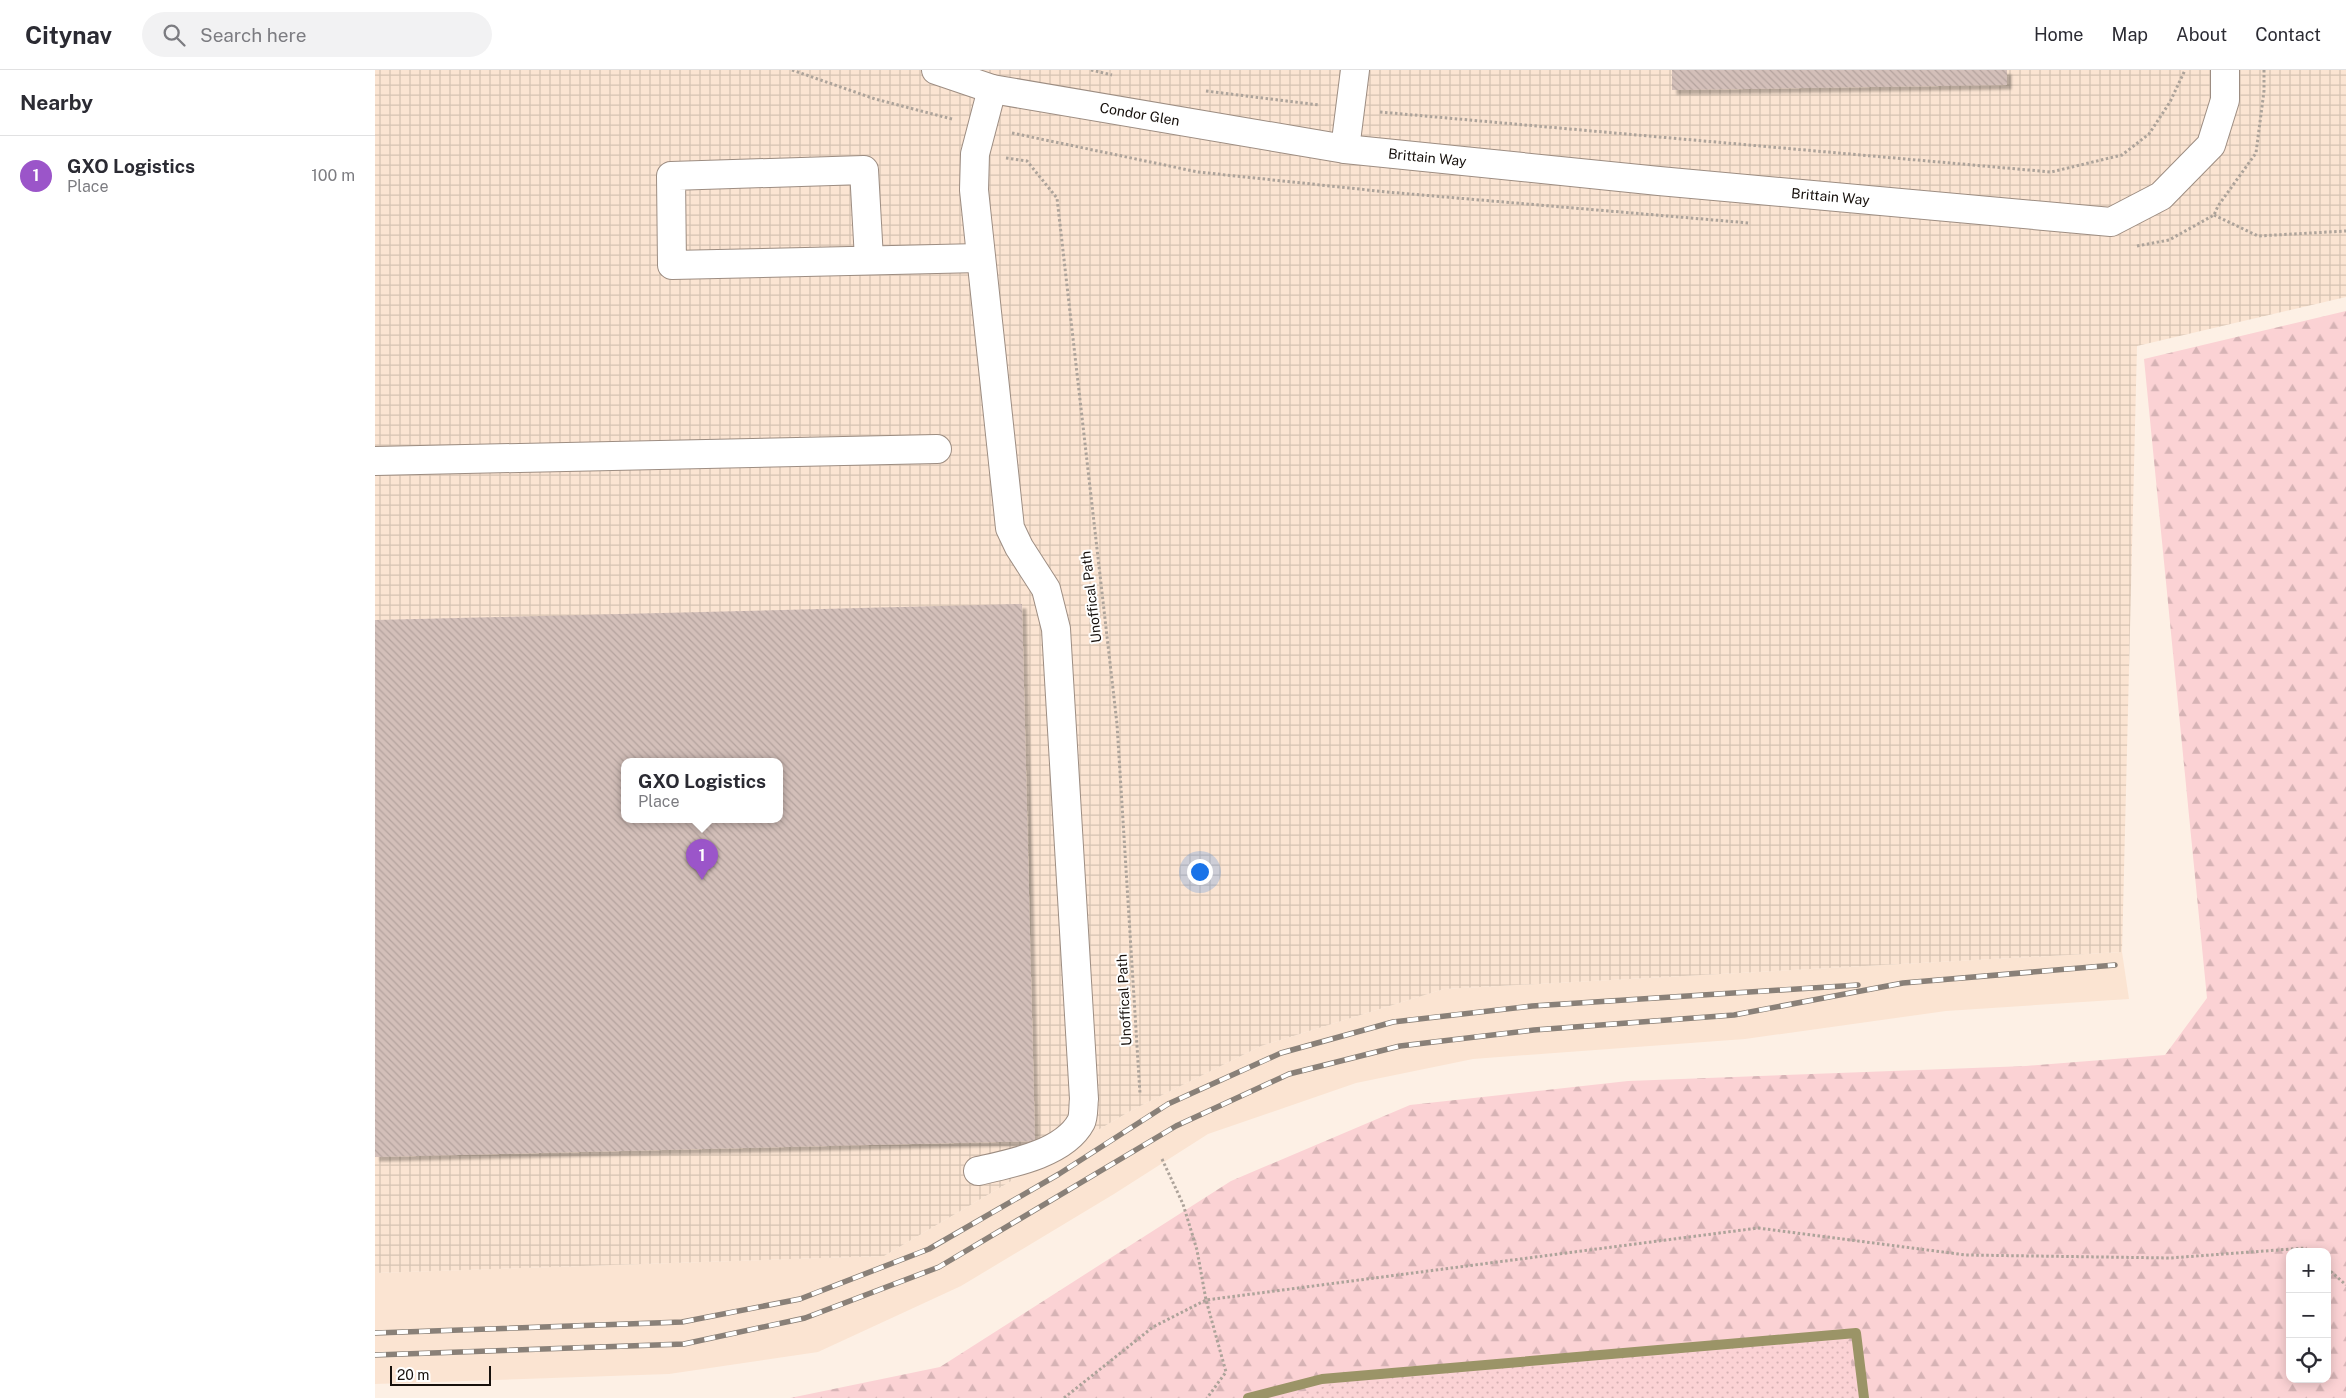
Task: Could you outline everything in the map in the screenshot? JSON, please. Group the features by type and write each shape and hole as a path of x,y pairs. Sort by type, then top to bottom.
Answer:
{"street":[{"name":"Condor Glen","path":"937,70 992,89 1345,149"},
{"path":"1345,149 1355,70"},
{"name":"Brittain Way","path":"1345,149 1659,181 2111,222 2161,196 2211,145 2225,100 2225,70"},
{"path":"978,1171 1026,1160 1065,1140 1081,1122 1084,1099 1056,629 1046,589 1019,547 1010,528 979,258 973,190 975,154 992,89"},
{"path":"869,259 864,170 671,176 672,265 869,259 979,258"},
{"path":"375,461 937,449"}],"path":[{"path":"1091,70 1117,77"},
{"path":"1203,91 1350,109 2051,172 2122,155 2149,134 2170,102 2185,70"},
{"name":"Unoffical Path","path":"975,154 1027,161 1057,198 1117,724 1140,1094"},
{"path":"2214,215 2257,236 2346,231"},
{"path":"1163,1158 1183,1204 1192,1232 1206,1300 1225,1372 1207,1398"},
{"path":"1063,1398 1153,1327 1206,1300 1758,1228 1966,1255 2169,1258 2286,1249"},
{"path":"2331,1272 2346,1285"}],"shaded area":[{"path":"375,70 2346,70 2346,297 2137,346 2122,952 1444,989 1261,1046 1132,1110 884,1256 375,1273"},
{"path":"2122,952 2129,999 1946,1011 1745,1039 1473,1059 1356,1083 1208,1134 1114,1194 961,1286 818,1352 669,1374 375,1384 375,1273 884,1256 1132,1110 1261,1046 1444,989"}],"green space":[{"path":"2346,311 2346,1398 790,1398 940,1367 1231,1181 1410,1105 1628,1081 2026,1066 2165,1055 2207,998 2144,359"},
{"path":"1847,1333 1856,1398 1274,1398 1355,1380"}],"building":[{"path":"1672,70 2007,70 2007,85 1672,90"},
{"path":"1022,604 1035,1141 375,1157 375,620"}],"waterway":[{"path":"1248,1398 1322,1379 1856,1333 1864,1398"}],"railway":[{"path":"375,1355 684,1344 805,1318 939,1267 1176,1126 1289,1074 1400,1046 1534,1030 1734,1015 1903,983 2115,965"},
{"path":"375,1333 682,1322 800,1299 929,1249 1059,1174 1168,1104 1281,1053 1393,1022 1532,1006 1858,985"}],"place":[{"name":"GXO Logistics","path":"702,880"}]}
